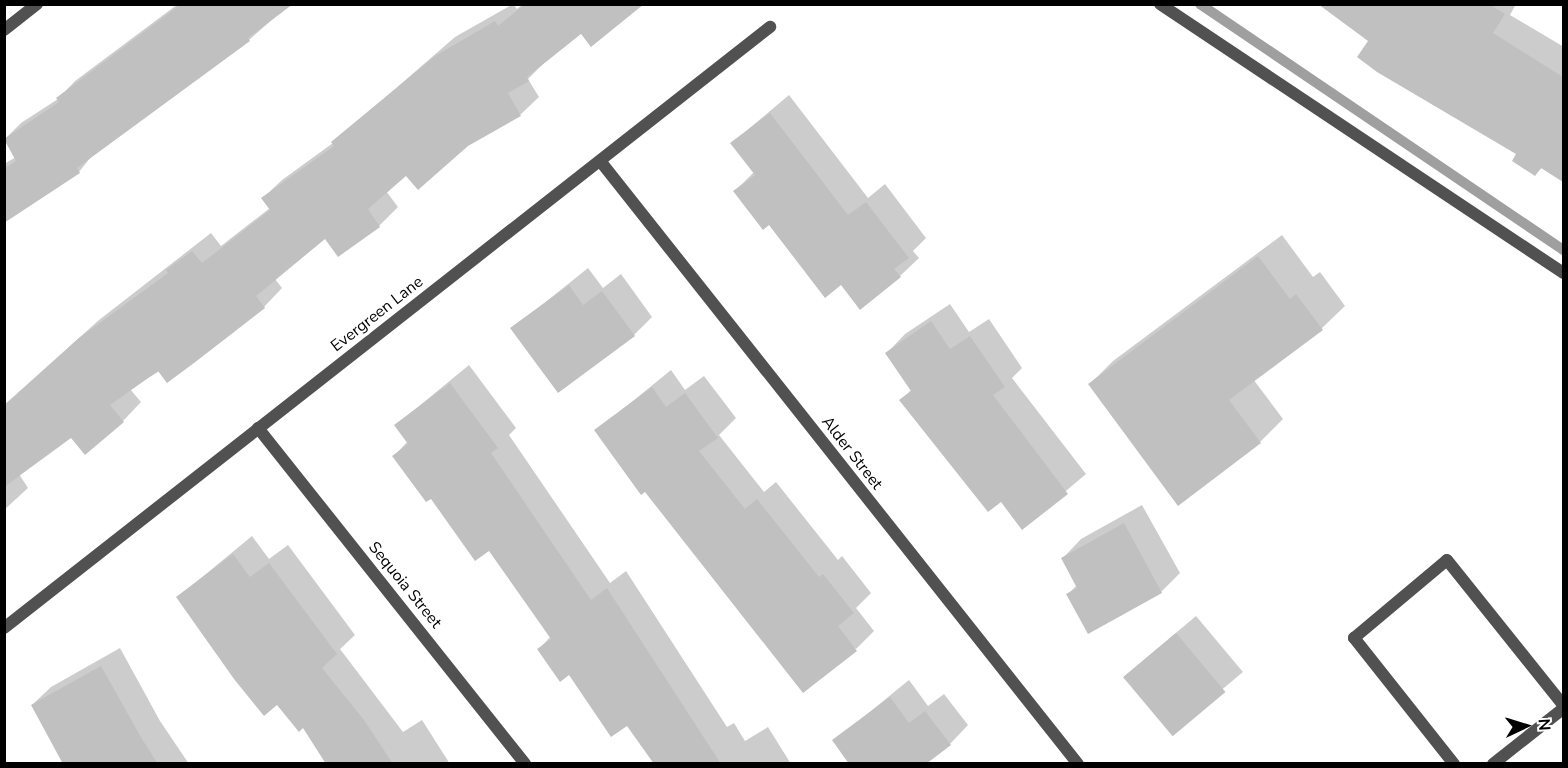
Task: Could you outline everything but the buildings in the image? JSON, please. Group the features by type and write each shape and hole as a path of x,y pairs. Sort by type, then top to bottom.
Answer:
{"street":[{"path":"4,30 37,4"},
{"path":"1160,4 1563,273"},
{"name":"Evergreen Lane","path":"4,628 770,27"},
{"name":"Alder Street","path":"600,162 1078,764"},
{"name":"Sequoia Street","path":"258,428 525,764"},
{"path":"1454,764 1354,638 1447,560 1563,707 1493,764"}],"waterway":[{"path":"1200,4 1564,250"}]}
